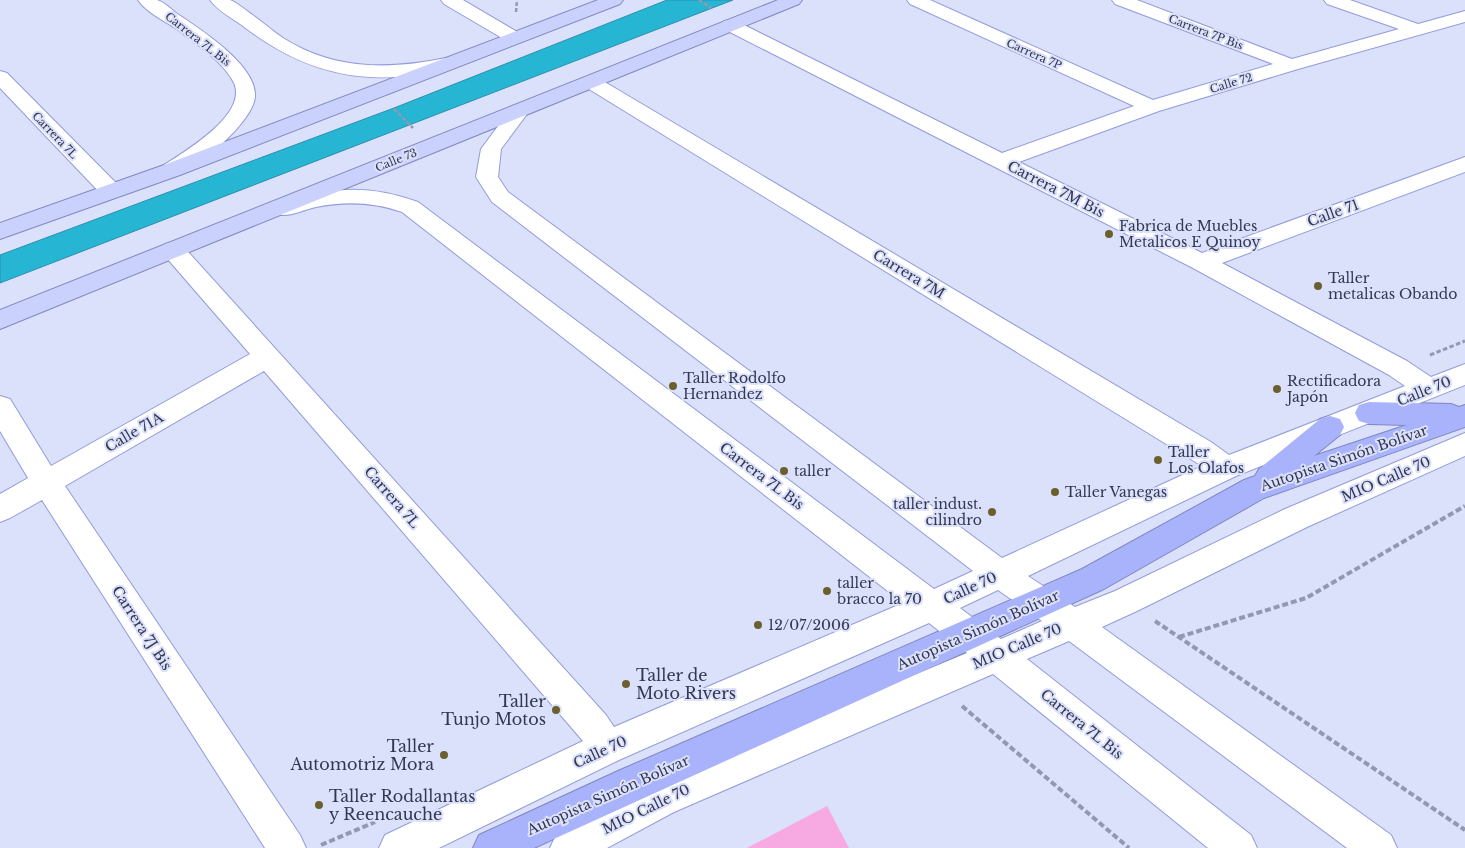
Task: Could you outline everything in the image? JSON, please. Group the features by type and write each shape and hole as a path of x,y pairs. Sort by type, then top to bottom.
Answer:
{"highway":[{"path":"1369,412 1465,416"},
{"name":"Autopista Simón Bolívar","path":"492,848 640,780 1093,579 1254,488 1465,416"},
{"path":"1254,488 1330,428"}],"main road":[{"path":"0,231 172,170 513,37 614,0"},
{"name":"Calle 73","path":"0,320 793,0"}],"street":[{"name":"Carrera 7L Bis","path":"147,0 231,64 243,79 246,94 242,109 213,141 172,170"},
{"path":"219,0 285,47 343,70 371,74 396,73 417,71 447,64"},
{"path":"450,0 513,37"},
{"name":"Carrera 7P","path":"916,0 1152,107"},
{"name":"Carrera 7P Bis","path":"1121,0 1291,65"},
{"path":"1333,0 1416,29"},
{"name":"Calle 72","path":"1000,161 1152,107 1291,65 1465,16"},
{"name":"Carrera 7M Bis","path":"730,25 1201,262 1398,368 1429,389"},
{"name":"Carrera 7L","path":"0,77 112,191"},
{"name":"Carrera 7M","path":"591,82 1192,445 1226,468"},
{"path":"520,110 492,149 487,177 500,197 1000,574 1072,624 1378,848"},
{"name":"Calle 71","path":"1201,262 1465,164"},
{"name":"Carrera 7L Bis","path":"254,216 341,195 389,198 410,207 996,656 1238,848"},
{"name":"Carrera 7L","path":"173,250 594,727 607,748"},
{"name":"Calle 71A","path":"0,509 268,356"},
{"name":"Calle 70","path":"398,848 607,748 931,606 1226,468 1465,374"},
{"name":"Carrera 7J Bis","path":"0,407 46,482 287,848"},
{"name":"MIO Calle 70","path":"569,848 661,799 1126,601 1296,518 1465,444"}],"path":[{"path":"699,0 712,8"},
{"path":"391,106 414,129"},
{"path":"1179,638 1306,598 1465,506"},
{"path":"1126,601 1465,830"},
{"path":"934,682 1130,848"}],"shaded area":[{"path":"827,806 849,848 747,848"}],"water":[{"path":"667,0 733,0 0,283 0,255 394,108"}],"place":[{"name":"Fabrica de Muebles Metalicos E Quinoy","path":"1109,234"},
{"name":"Taller metalicas Obando","path":"1318,286"},
{"name":"Taller Rodolfo Hernandez","path":"673,386"},
{"name":"Rectificadora Japón","path":"1277,389"},
{"name":"Taller Los Olafos","path":"1158,460"},
{"name":"taller","path":"784,471"},
{"name":"Taller Vanegas","path":"1055,492"},
{"name":"taller indust. cilindro","path":"992,512"},
{"name":"taller bracco la 70","path":"827,591"},
{"name":"12/07/2006","path":"758,625"},
{"name":"Taller de Moto Rivers","path":"626,684"},
{"name":"Taller Tunjo Motos","path":"556,710"},
{"name":"Taller Automotriz Mora","path":"444,755"},
{"name":"Taller Rodallantas y Reencauche","path":"319,805"}]}
